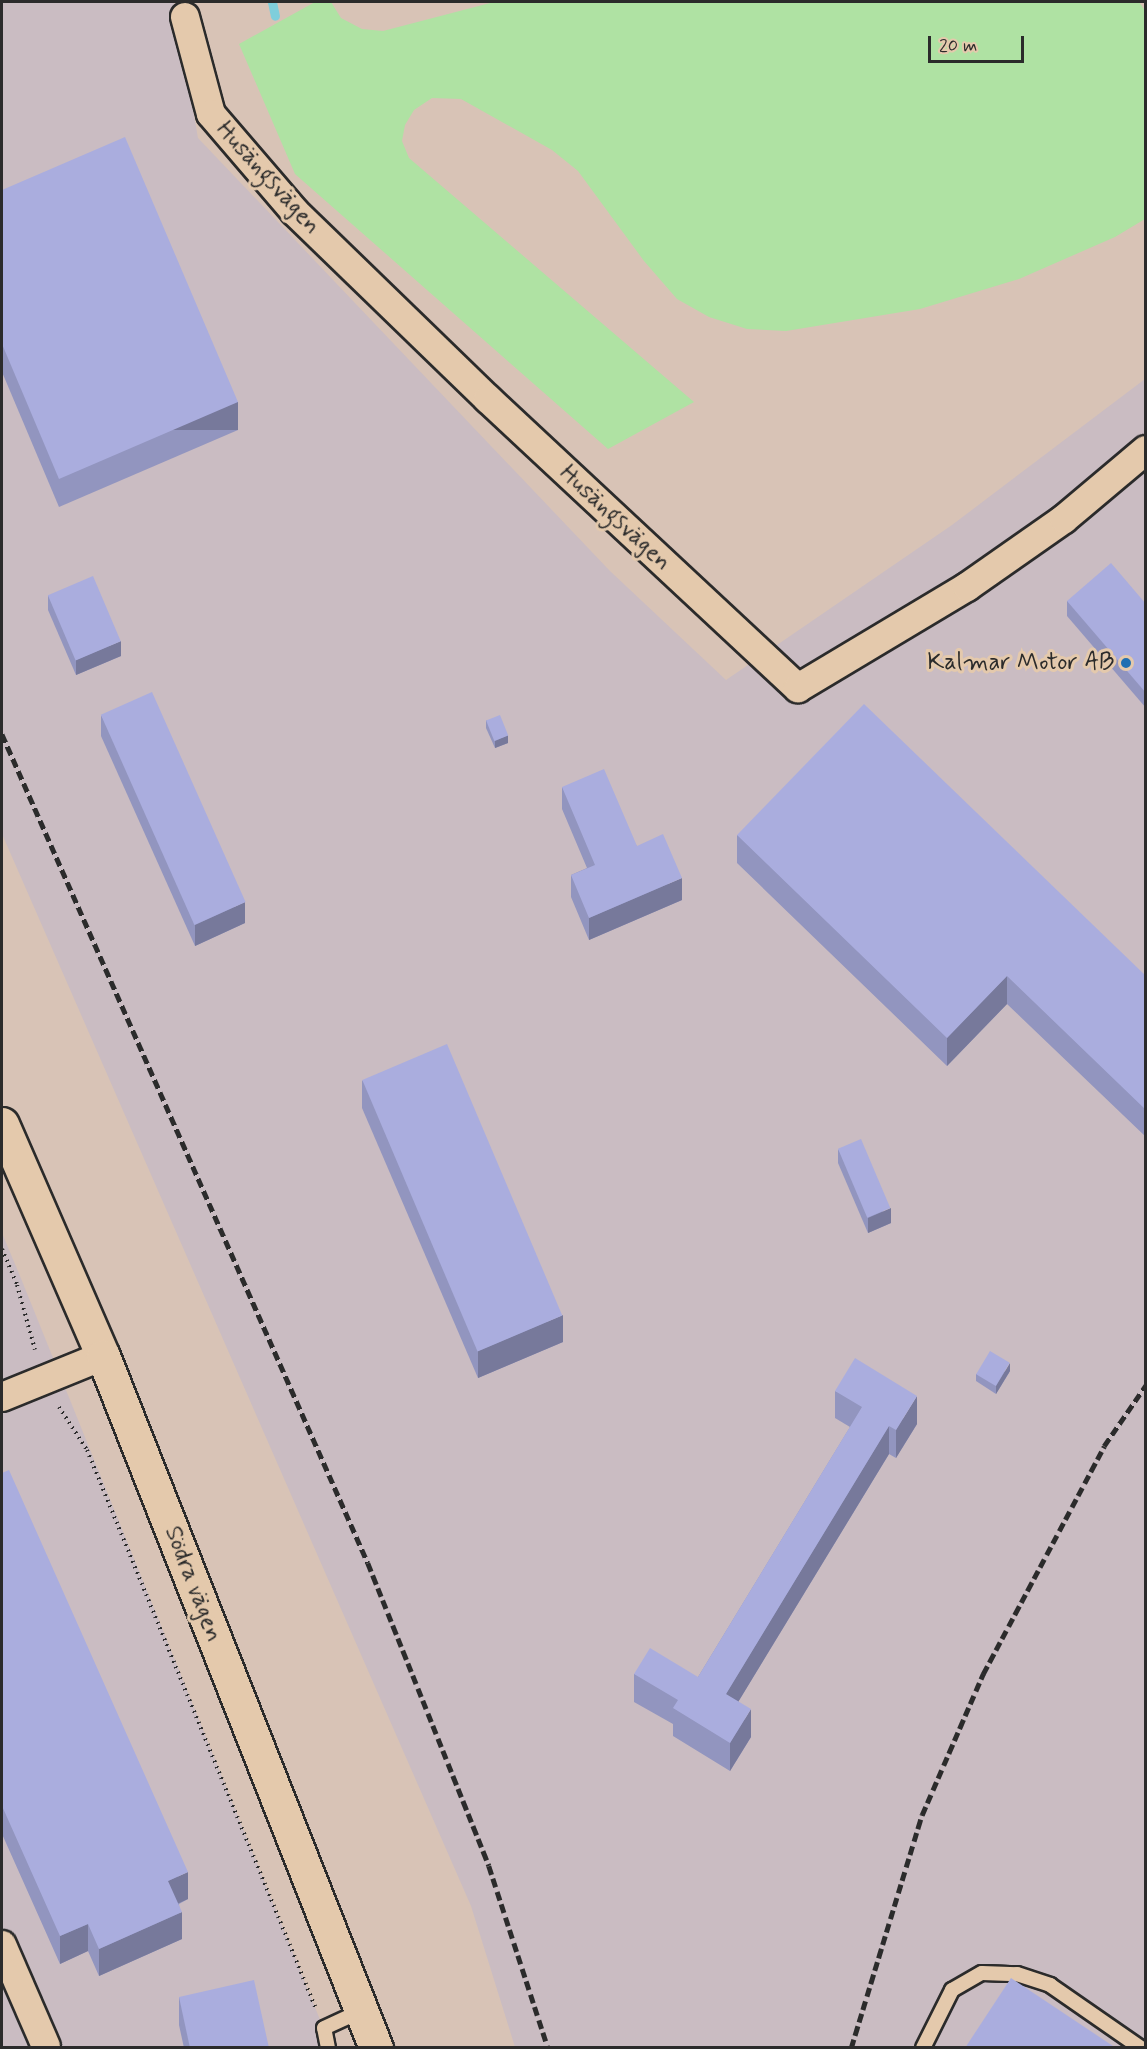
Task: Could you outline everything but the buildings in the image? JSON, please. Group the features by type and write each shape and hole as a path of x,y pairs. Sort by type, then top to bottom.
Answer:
{"main road":[{"name":"Södra vägen","path":"2,1124 103,1356 376,2048"}],"street":[{"name":"Husängsvägen","path":"185,17 211,114 295,212 488,399 798,688 968,587 1064,519 1146,450"},
{"path":"2,1397 103,1356"},
{"path":"2,1945 46,2046"}],"lane":[{"path":"923,2048 952,1990 982,1973 1017,1974 1050,1985 1141,2048"},
{"path":"328,2048 324,2028 361,2011"}],"path":[{"path":"2,1249 17,1285 27,1334 64,1420 87,1450 324,2028"}],"shaded area":[{"path":"2,2 174,2 198,138 610,571 726,680 952,525 1145,379 1145,2047 515,2047 471,1906 2,834"},
{"path":"2,1233 20,1276 331,2047 2,2047"}],"green space":[{"path":"315,2 331,2 341,18 362,29 383,31 494,2 1139,2 1146,12 1145,219 1115,237 1019,279 920,309 786,331 747,329 709,317 677,299 644,261 578,171 552,150 461,99 432,98 414,110 405,125 402,141 409,158 694,402 608,449 295,174 239,44"}],"waterway":[{"path":"272,2 275,16"}],"railway":[{"path":"2,734 368,1563 489,1866 548,2048"},
{"path":"851,2048 922,1815 983,1674 1104,1446 1146,1385"}],"place":[{"name":"Kalmar Motor AB","path":"1126,663"}]}
